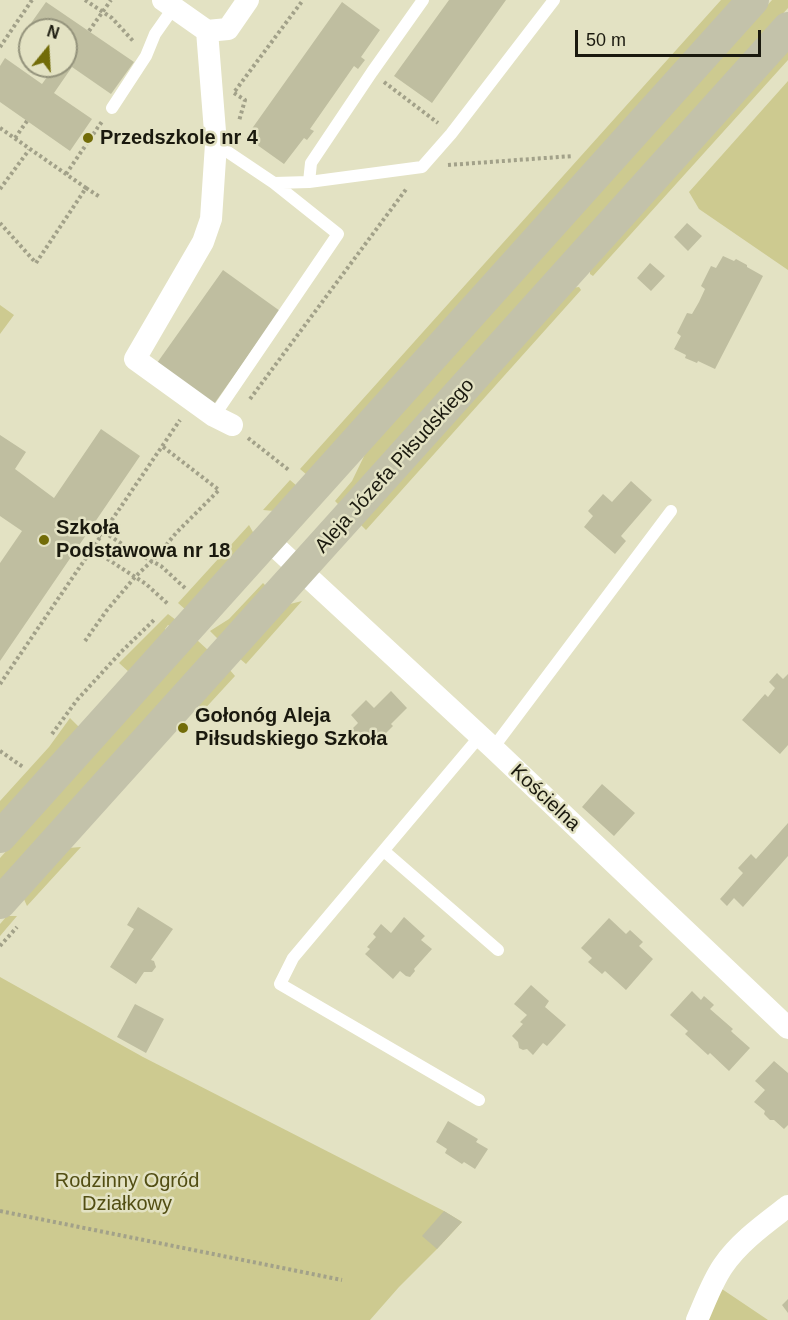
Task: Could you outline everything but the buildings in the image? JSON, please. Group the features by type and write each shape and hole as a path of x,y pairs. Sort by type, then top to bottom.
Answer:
{"street":[{"path":"168,4 207,31 228,29 248,0"},
{"path":"0,837 753,0"},
{"name":"Aleja Józefa Piłsudskiego","path":"0,903 788,27"},
{"path":"207,31 216,144 211,219 203,242 135,359 193,402 231,426"},
{"name":"Kościelna","path":"267,538 788,1028"},
{"path":"697,1320 713,1282 724,1264 750,1236 788,1206"}],"lane":[{"path":"309,182 311,163 423,0"},
{"path":"274,183 309,182 422,167 452,134 554,0"},
{"path":"112,108 146,56 168,4"},
{"path":"216,144 274,183 338,234 231,426"},
{"path":"479,1100 280,984 293,958 384,851 486,742 671,511"},
{"path":"384,851 498,950"}],"path":[{"path":"0,47 32,0"},
{"path":"85,0 112,18 146,56"},
{"path":"89,31 111,0"},
{"path":"214,116 231,98 303,0"},
{"path":"372,72 452,134"},
{"path":"66,174 112,108"},
{"path":"15,138 27,121"},
{"path":"0,128 100,197"},
{"path":"0,189 29,150"},
{"path":"290,471 231,426 422,167 573,156"},
{"path":"0,223 36,263 86,188"},
{"path":"0,684 193,402"},
{"path":"85,641 135,577 219,490 162,446"},
{"path":"90,530 101,537"},
{"path":"104,532 161,566 184,588"},
{"path":"92,549 146,584 169,605 165,609"},
{"path":"48,740 69,710 99,676 160,614"},
{"path":"0,751 23,767 30,760"},
{"path":"0,1212 342,1280"}],"green space":[{"path":"721,0 734,0 307,475 300,469"},
{"path":"772,0 788,0 788,8 340,506 335,501 352,481 367,450"},
{"path":"788,48 788,60 593,276 590,274 590,268"},
{"path":"788,81 788,270 699,209 689,192"},
{"path":"579,287 581,290 366,530 360,524 571,288"},
{"path":"0,305 14,315 0,334"},
{"path":"290,480 297,486 274,511 263,510"},
{"path":"249,525 254,534 186,610 178,603"},
{"path":"263,583 266,586 219,640 210,631 229,619"},
{"path":"302,601 246,664 239,658 290,604"},
{"path":"168,614 176,620 170,626 168,625 165,632 129,672 119,663"},
{"path":"197,640 209,651 0,884 0,858"},
{"path":"229,669 235,676 200,714 199,702"},
{"path":"70,718 79,727 0,815 0,801 49,747"},
{"path":"81,847 27,906 23,897 68,848"},
{"path":"7,916 17,916 0,936 0,924"},
{"name":"Rodzinny Ogród Działkowy","path":"0,977 143,1057 462,1222 370,1320 0,1320"},
{"path":"716,1285 768,1320 705,1320"}],"place":[{"name":"Przedszkole nr 4","path":"88,138"},
{"name":"Szkoła Podstawowa nr 18","path":"44,540"},
{"name":"Gołonóg Aleja Piłsudskiego Szkoła","path":"183,728"}]}
